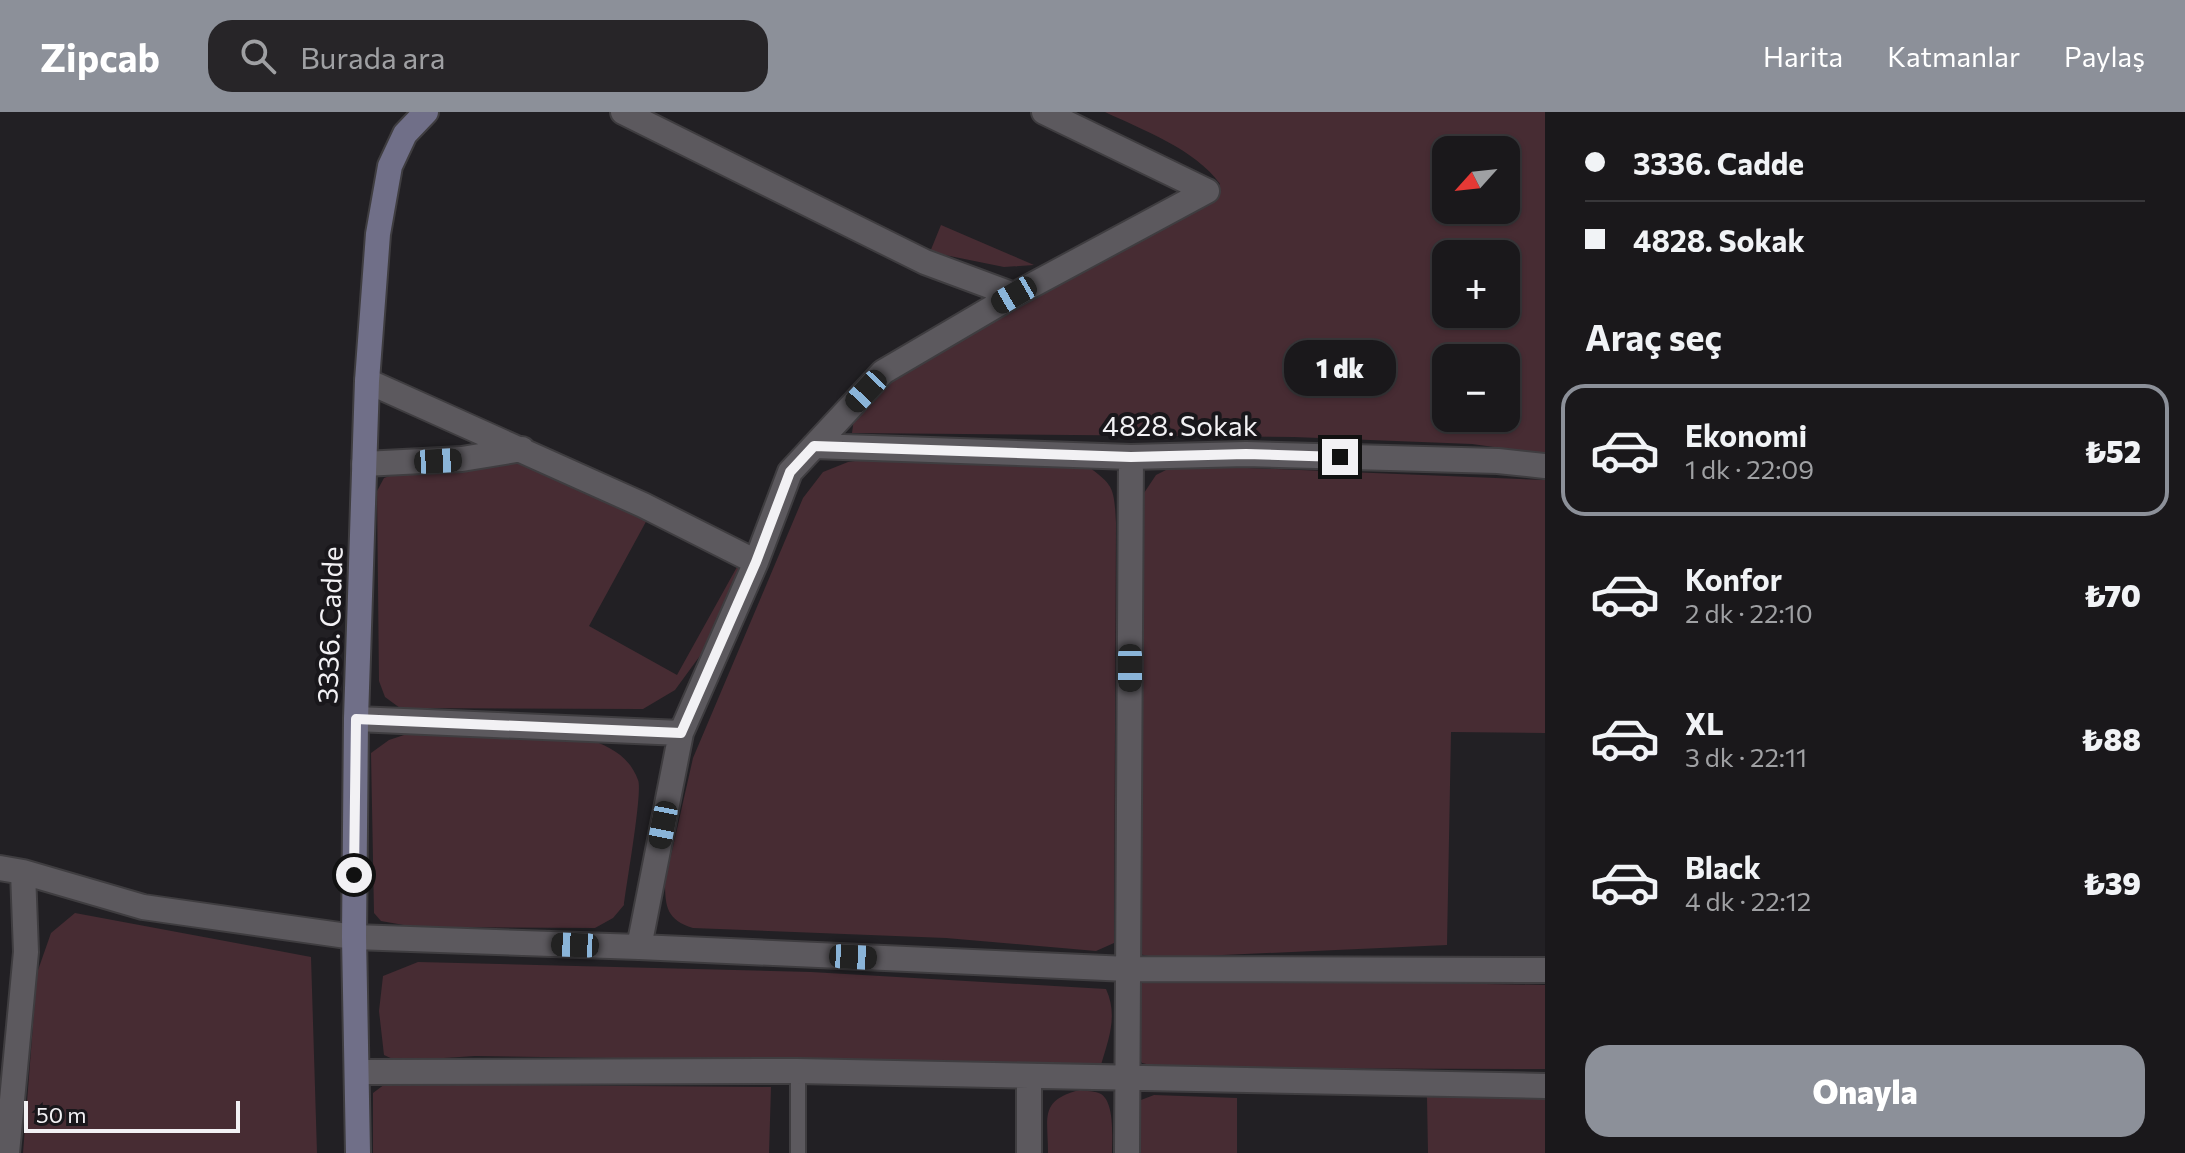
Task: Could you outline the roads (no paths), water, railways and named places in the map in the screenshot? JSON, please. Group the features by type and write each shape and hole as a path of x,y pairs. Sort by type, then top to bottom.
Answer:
{"street":[{"name":"3336. Cadde","path":"358,1153 354,937 356,719 367,381 378,234 390,166 405,134 426,112"},
{"path":"623,112 663,120 925,262 1014,295"},
{"path":"639,947 681,733 756,562 790,472 883,372 1014,295 1207,191 1044,112"},
{"path":"367,381 643,505 756,562"},
{"name":"4828. Sokak","path":"814,446 1131,457 1246,454 1498,461 1545,466"},
{"path":"364,464 462,459 522,449"},
{"path":"1127,1153 1131,457"},
{"path":"356,719 681,733"},
{"path":"7,1153 26,952 11,870 143,907 354,937 1128,969 1545,970"},
{"path":"358,1072 798,1071 1545,1086"},
{"path":"1029,1076 1029,1153"}],"lane":[{"path":"798,1071 798,1153"}]}
